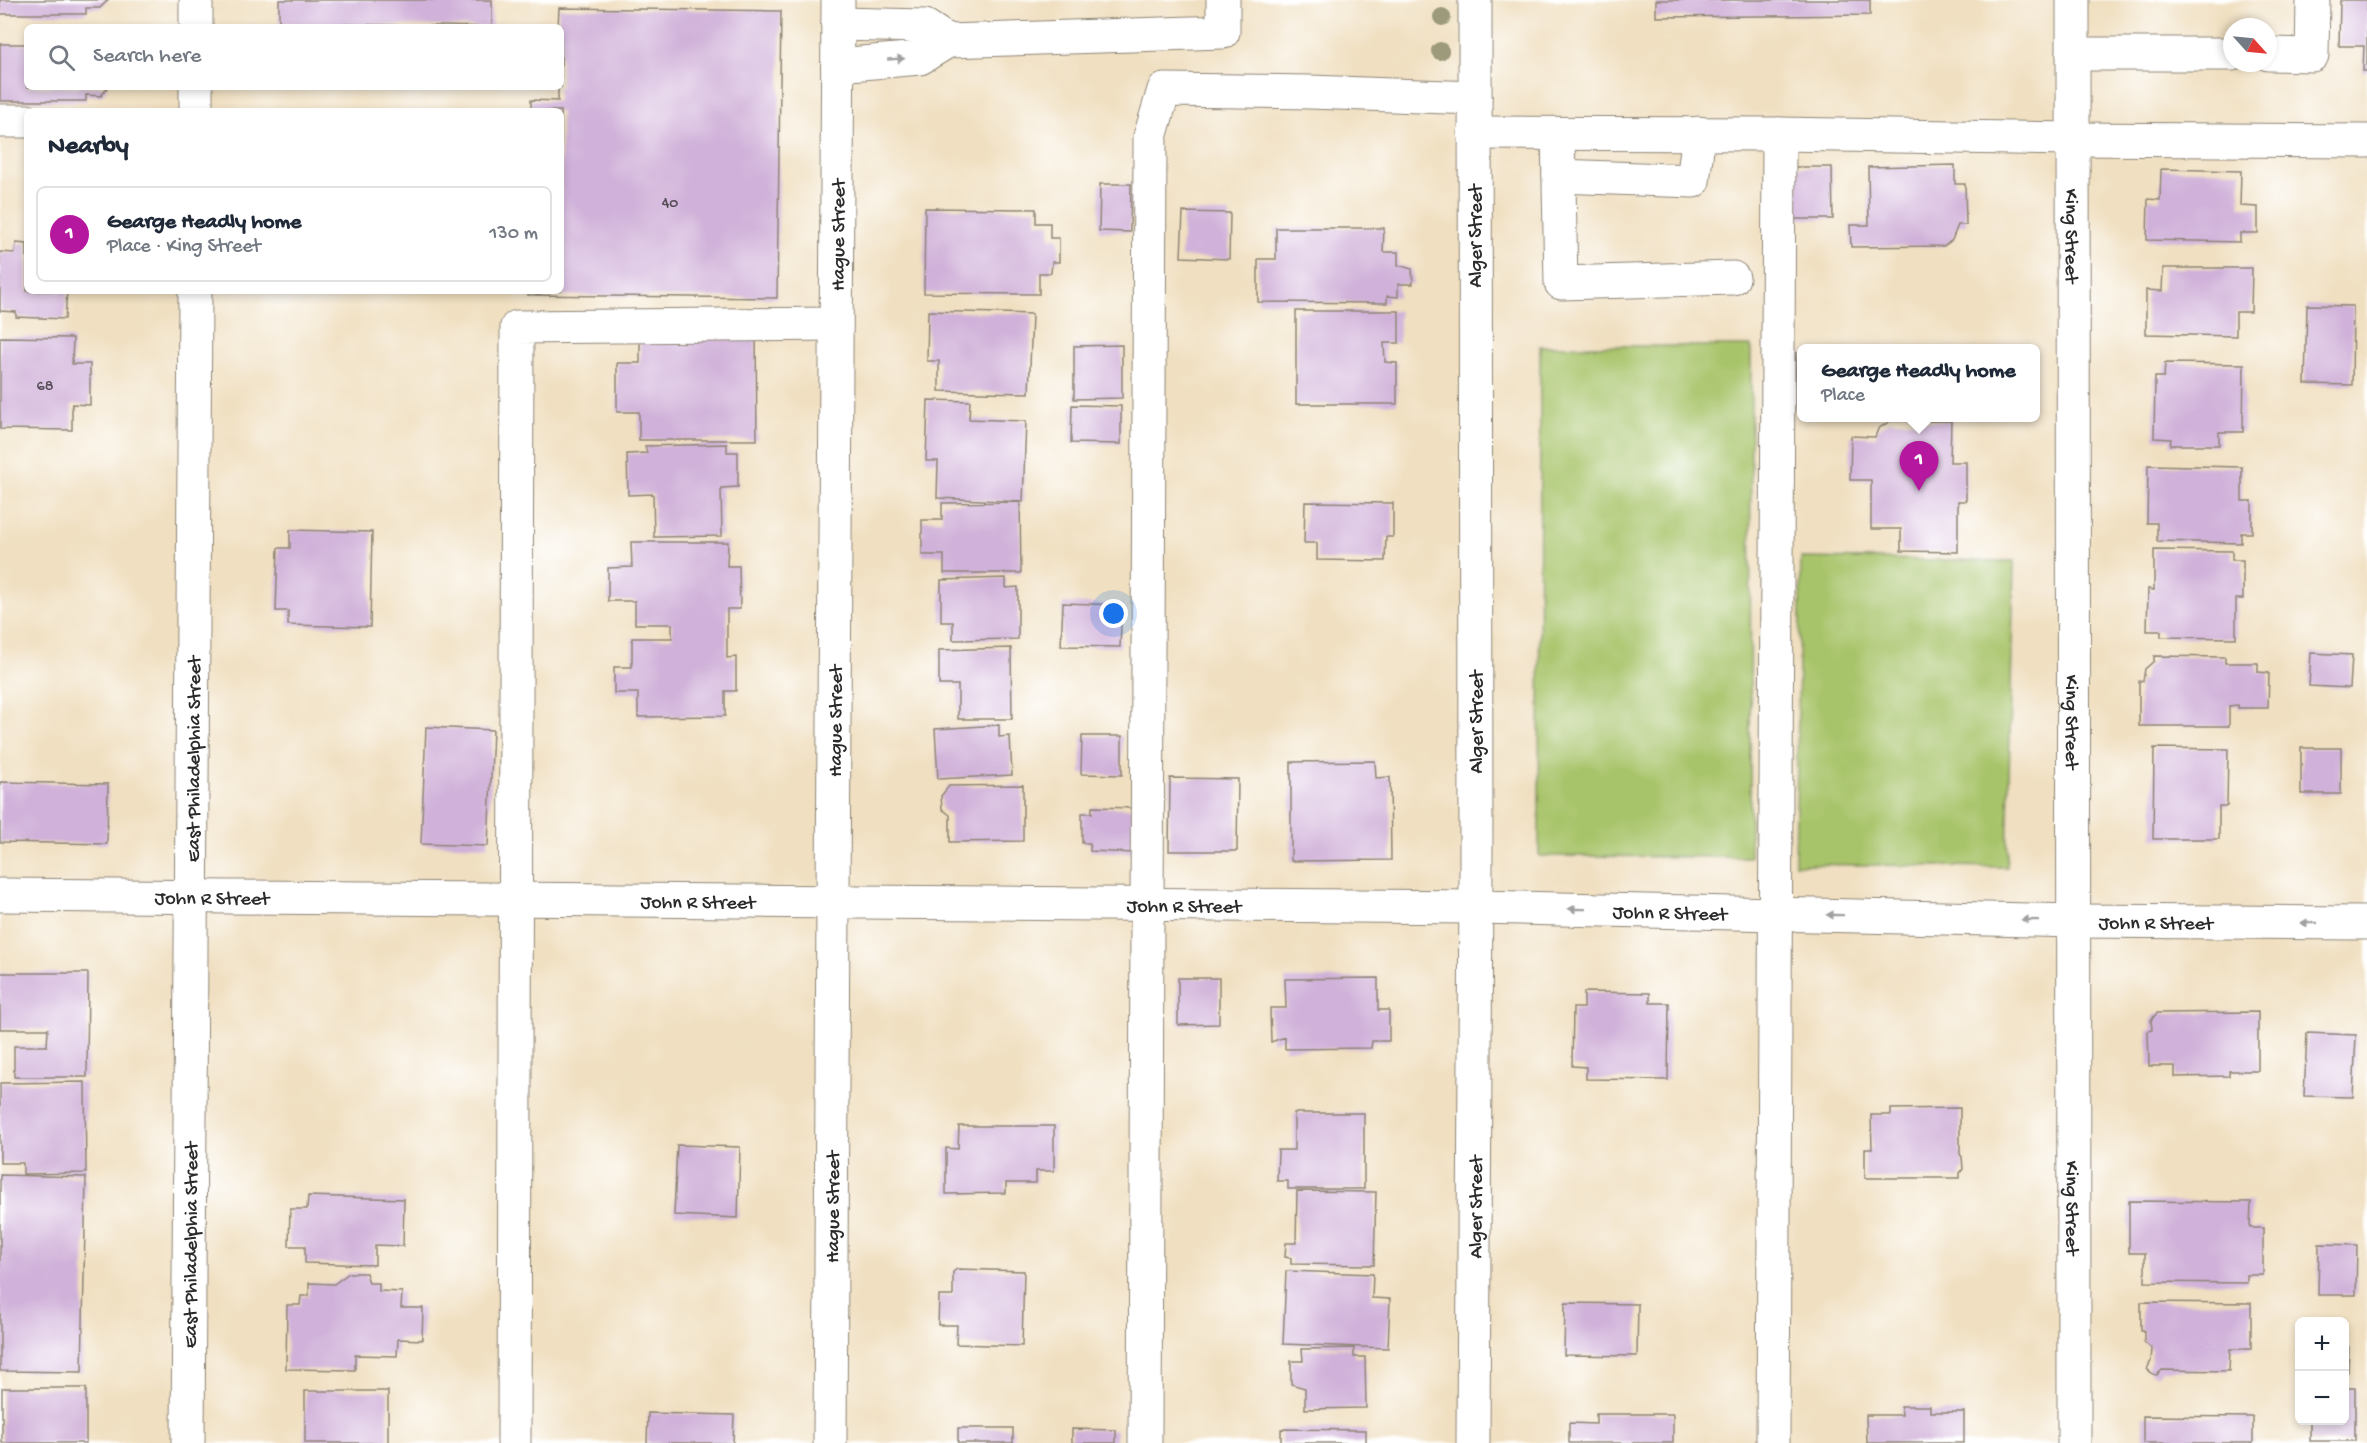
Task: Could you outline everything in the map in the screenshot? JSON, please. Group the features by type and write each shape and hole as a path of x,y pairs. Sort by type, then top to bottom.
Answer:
{"street":[{"path":"196,0 196,24"},
{"path":"838,65 920,58 948,41 1223,32 1223,0"},
{"name":"Alger Street","path":"1473,1443 1476,907 1475,0"},
{"name":"King Street","path":"2073,0 2074,1443"},
{"path":"2277,54 2312,55 2313,0"},
{"path":"838,12 925,26 948,41"},
{"name":"Hague Street","path":"830,1443 838,12"},
{"path":"2073,54 2223,54"},
{"path":"196,90 196,108"},
{"path":"1145,1443 1150,137 1164,90 1475,98"},
{"path":"0,120 24,121"},
{"path":"1474,134 1699,133 2367,141"},
{"path":"1559,176 1693,181 1699,133"},
{"path":"1558,134 1561,283 1733,278"},
{"path":"1773,1443 1779,134"},
{"name":"East Philadelphia Street","path":"188,1443 195,294"},
{"path":"514,1443 517,327 836,324"},
{"name":"John R Street","path":"0,895 1476,907 2074,921 2367,923"}],"green space":[{"path":"1540,346 1751,346 1750,857 1539,856"},
{"path":"1801,558 2014,561 2007,867 1795,864"}],"building":[{"path":"0,0 108,0 100,8 86,8 86,14 0,14"},
{"path":"279,0 492,0 492,24 279,23"},
{"path":"1656,0 1870,0 1870,15 1656,17"},
{"path":"2340,0 2367,0 2367,71 2363,71 2364,46 2339,46"},
{"path":"559,8 781,11 777,298 528,295 564,294 564,108 531,108 531,100 558,101 558,90 564,90 564,24 558,24"},
{"path":"0,44 24,44 24,90 106,90 101,96 86,95 86,101 0,101"},
{"path":"1955,165 1955,184 1965,184 1966,225 1958,225 1952,240 1944,246 1851,247 1850,225 1869,225 1868,167"},
{"path":"1792,167 1832,167 1833,219 1792,219"},
{"path":"2161,169 2241,171 2240,206 2258,207 2258,233 2240,233 2240,242 2147,240 2148,199 2160,200"},
{"path":"1100,184 1131,184 1130,232 1099,231"},
{"path":"925,208 1036,209 1036,223 1050,223 1050,238 1059,238 1059,262 1052,262 1051,273 1039,273 1039,294 924,293"},
{"path":"1183,212 1230,213 1229,259 1181,257"},
{"path":"1276,228 1384,228 1383,252 1398,252 1398,265 1412,269 1413,284 1398,284 1398,297 1387,296 1387,303 1258,302 1258,259 1276,259"},
{"path":"16,243 24,244 24,294 67,294 65,319 16,317 16,312 0,311 0,252 15,253"},
{"path":"2163,268 2252,268 2251,312 2236,312 2236,336 2146,334 2146,290 2162,291"},
{"path":"2307,305 2353,306 2352,385 2305,384"},
{"path":"928,311 1032,314 1029,393 939,391 939,361 927,361"},
{"path":"1296,311 1399,311 1399,343 1384,343 1385,362 1397,363 1397,404 1296,404"},
{"path":"640,334 756,334 757,440 639,440 639,412 617,412 617,363 640,363"},
{"path":"0,337 73,338 72,364 90,364 90,405 72,404 72,430 0,429"},
{"path":"1122,345 1122,398 1074,399 1074,346"},
{"path":"1796,353 1797,353 1797,409"},
{"path":"2165,363 2244,364 2243,432 2219,432 2219,445 2170,445 2171,439 2154,438 2155,377 2164,377"},
{"path":"928,400 970,401 969,419 1026,421 1023,502 937,498 938,461 926,461"},
{"path":"1072,405 1121,406 1121,444 1071,443"},
{"path":"1888,422 1951,422 1950,462 1966,462 1966,501 1958,501 1958,552 1901,551 1901,529 1871,529 1871,480 1850,480 1851,436 1875,437 1878,429"},
{"path":"727,444 727,452 738,452 738,487 721,488 722,536 654,537 653,494 628,495 627,454 647,453 645,446"},
{"path":"2148,465 2242,467 2242,501 2252,501 2252,533 2241,533 2241,543 2157,541 2157,523 2147,523"},
{"path":"1020,502 1021,573 944,573 944,555 922,555 922,520 942,520 942,503"},
{"path":"1305,502 1393,503 1393,537 1386,537 1385,561 1317,560 1317,543 1304,543"},
{"path":"290,530 372,532 370,627 288,625 288,611 276,611 278,548 290,548"},
{"path":"631,542 728,542 727,566 739,566 740,609 727,609 727,658 736,657 736,691 725,691 725,716 638,717 638,693 614,693 614,667 632,667 632,638 672,638 672,624 635,624 635,601 608,601 608,568 632,567"},
{"path":"2154,550 2232,551 2232,560 2243,560 2243,599 2236,599 2236,638 2161,637 2161,631 2147,631 2148,589 2154,590"},
{"path":"1006,578 1006,588 1018,587 1018,639 953,640 953,622 941,622 941,580"},
{"path":"1063,603 1122,605 1120,647 1061,646"},
{"path":"1011,648 1012,719 958,719 958,685 939,685 939,650"},
{"path":"2311,653 2352,655 2350,688 2309,686"},
{"path":"2154,656 2225,657 2225,663 2258,663 2258,672 2269,673 2268,708 2229,706 2229,726 2139,726 2139,681 2143,681 2145,669 2154,661"},
{"path":"999,725 999,737 1010,736 1012,775 938,779 935,729"},
{"path":"426,727 493,730 488,846 421,844"},
{"path":"1082,736 1122,736 1122,775 1081,774"},
{"path":"2154,748 2228,749 2227,806 2219,806 2219,839 2153,839"},
{"path":"2301,748 2341,748 2341,794 2301,794"},
{"path":"1375,761 1376,778 1390,777 1391,860 1291,861 1291,762"},
{"path":"1170,778 1238,779 1237,851 1169,851"},
{"path":"0,782 108,784 107,844 0,842"},
{"path":"1023,785 1023,841 950,842 950,815 942,809 941,796 949,786"},
{"path":"1092,807 1135,808 1135,853 1090,851 1090,843 1082,843 1082,813 1092,813"},
{"path":"0,973 88,973 87,1077 14,1077 14,1046 47,1046 48,1029 0,1029"},
{"path":"1178,978 1219,978 1219,1024 1178,1025"},
{"path":"1378,978 1378,1010 1389,1010 1389,1041 1372,1041 1371,1048 1285,1049 1285,1037 1271,1042 1270,1008 1286,1008 1285,979"},
{"path":"1584,992 1650,993 1650,1003 1669,1003 1668,1080 1586,1079 1586,1067 1572,1066 1573,1008 1584,1008"},
{"path":"2258,1012 2258,1071 2229,1071 2229,1076 2175,1077 2175,1066 2149,1066 2148,1031 2152,1030 2151,1020 2157,1013"},
{"path":"2307,1033 2356,1035 2353,1097 2304,1096"},
{"path":"85,1082 86,1173 23,1174 23,1163 0,1163 0,1083"},
{"path":"1960,1108 1960,1154 1963,1169 1960,1178 1865,1178 1865,1149 1872,1149 1871,1115 1891,1115 1891,1109"},
{"path":"1294,1113 1364,1113 1364,1189 1288,1189 1288,1181 1277,1181 1278,1150 1294,1150"},
{"path":"959,1126 1054,1126 1054,1171 1036,1171 1036,1183 1006,1183 1006,1193 946,1194 946,1148 958,1149"},
{"path":"677,1145 740,1147 738,1218 674,1215"},
{"path":"0,1175 86,1177 82,1372 0,1371"},
{"path":"1297,1191 1376,1192 1374,1265 1291,1264 1291,1258 1285,1257 1286,1243 1296,1243"},
{"path":"308,1196 404,1199 403,1246 375,1245 375,1265 305,1263 305,1246 289,1246 290,1209 307,1209"},
{"path":"2129,1201 2251,1202 2250,1228 2263,1228 2263,1275 2247,1275 2247,1283 2145,1282 2145,1253 2129,1253"},
{"path":"2319,1244 2357,1245 2356,1295 2318,1295"},
{"path":"957,1269 1024,1271 1022,1346 956,1344 957,1325 938,1325 939,1296 953,1296 953,1272"},
{"path":"1286,1271 1373,1274 1372,1298 1390,1299 1388,1348 1283,1344"},
{"path":"349,1273 366,1273 369,1283 379,1283 379,1291 402,1292 401,1308 423,1308 422,1340 398,1339 397,1356 355,1355 355,1370 286,1369 287,1305 300,1305 301,1296 309,1296 309,1283 334,1284"},
{"path":"2141,1302 2251,1303 2251,1349 2230,1349 2229,1371 2162,1370 2157,1375 2153,1374 2147,1369 2151,1361 2152,1349 2144,1342 2144,1331 2141,1331"},
{"path":"1565,1303 1638,1304 1637,1356 1564,1355"},
{"path":"1354,1348 1354,1357 1365,1357 1366,1408 1305,1409 1305,1388 1291,1384 1291,1361 1303,1361 1302,1349"},
{"path":"2,1388 86,1388 86,1443 2,1443"},
{"path":"2349,1388 2355,1388 2355,1441 2310,1441 2310,1425 2349,1425"},
{"path":"305,1391 388,1391 388,1443 305,1443"},
{"path":"1901,1406 1930,1406 1930,1412 1964,1412 1964,1443 1867,1443 1866,1415 1902,1415"},
{"path":"648,1413 734,1415 733,1443 647,1443"},
{"path":"1596,1414 1673,1414 1673,1443 1569,1443 1569,1423 1596,1424"},
{"path":"2143,1416 2253,1417 2253,1443 2143,1443"},
{"path":"958,1428 1013,1428 1013,1443 958,1443"},
{"path":"1072,1429 1116,1430 1116,1443 1072,1443"},
{"path":"1281,1429 1366,1430 1366,1443 1281,1443"}],"place":[{"name":"Gearge Headly home","path":"1919,491"}]}
